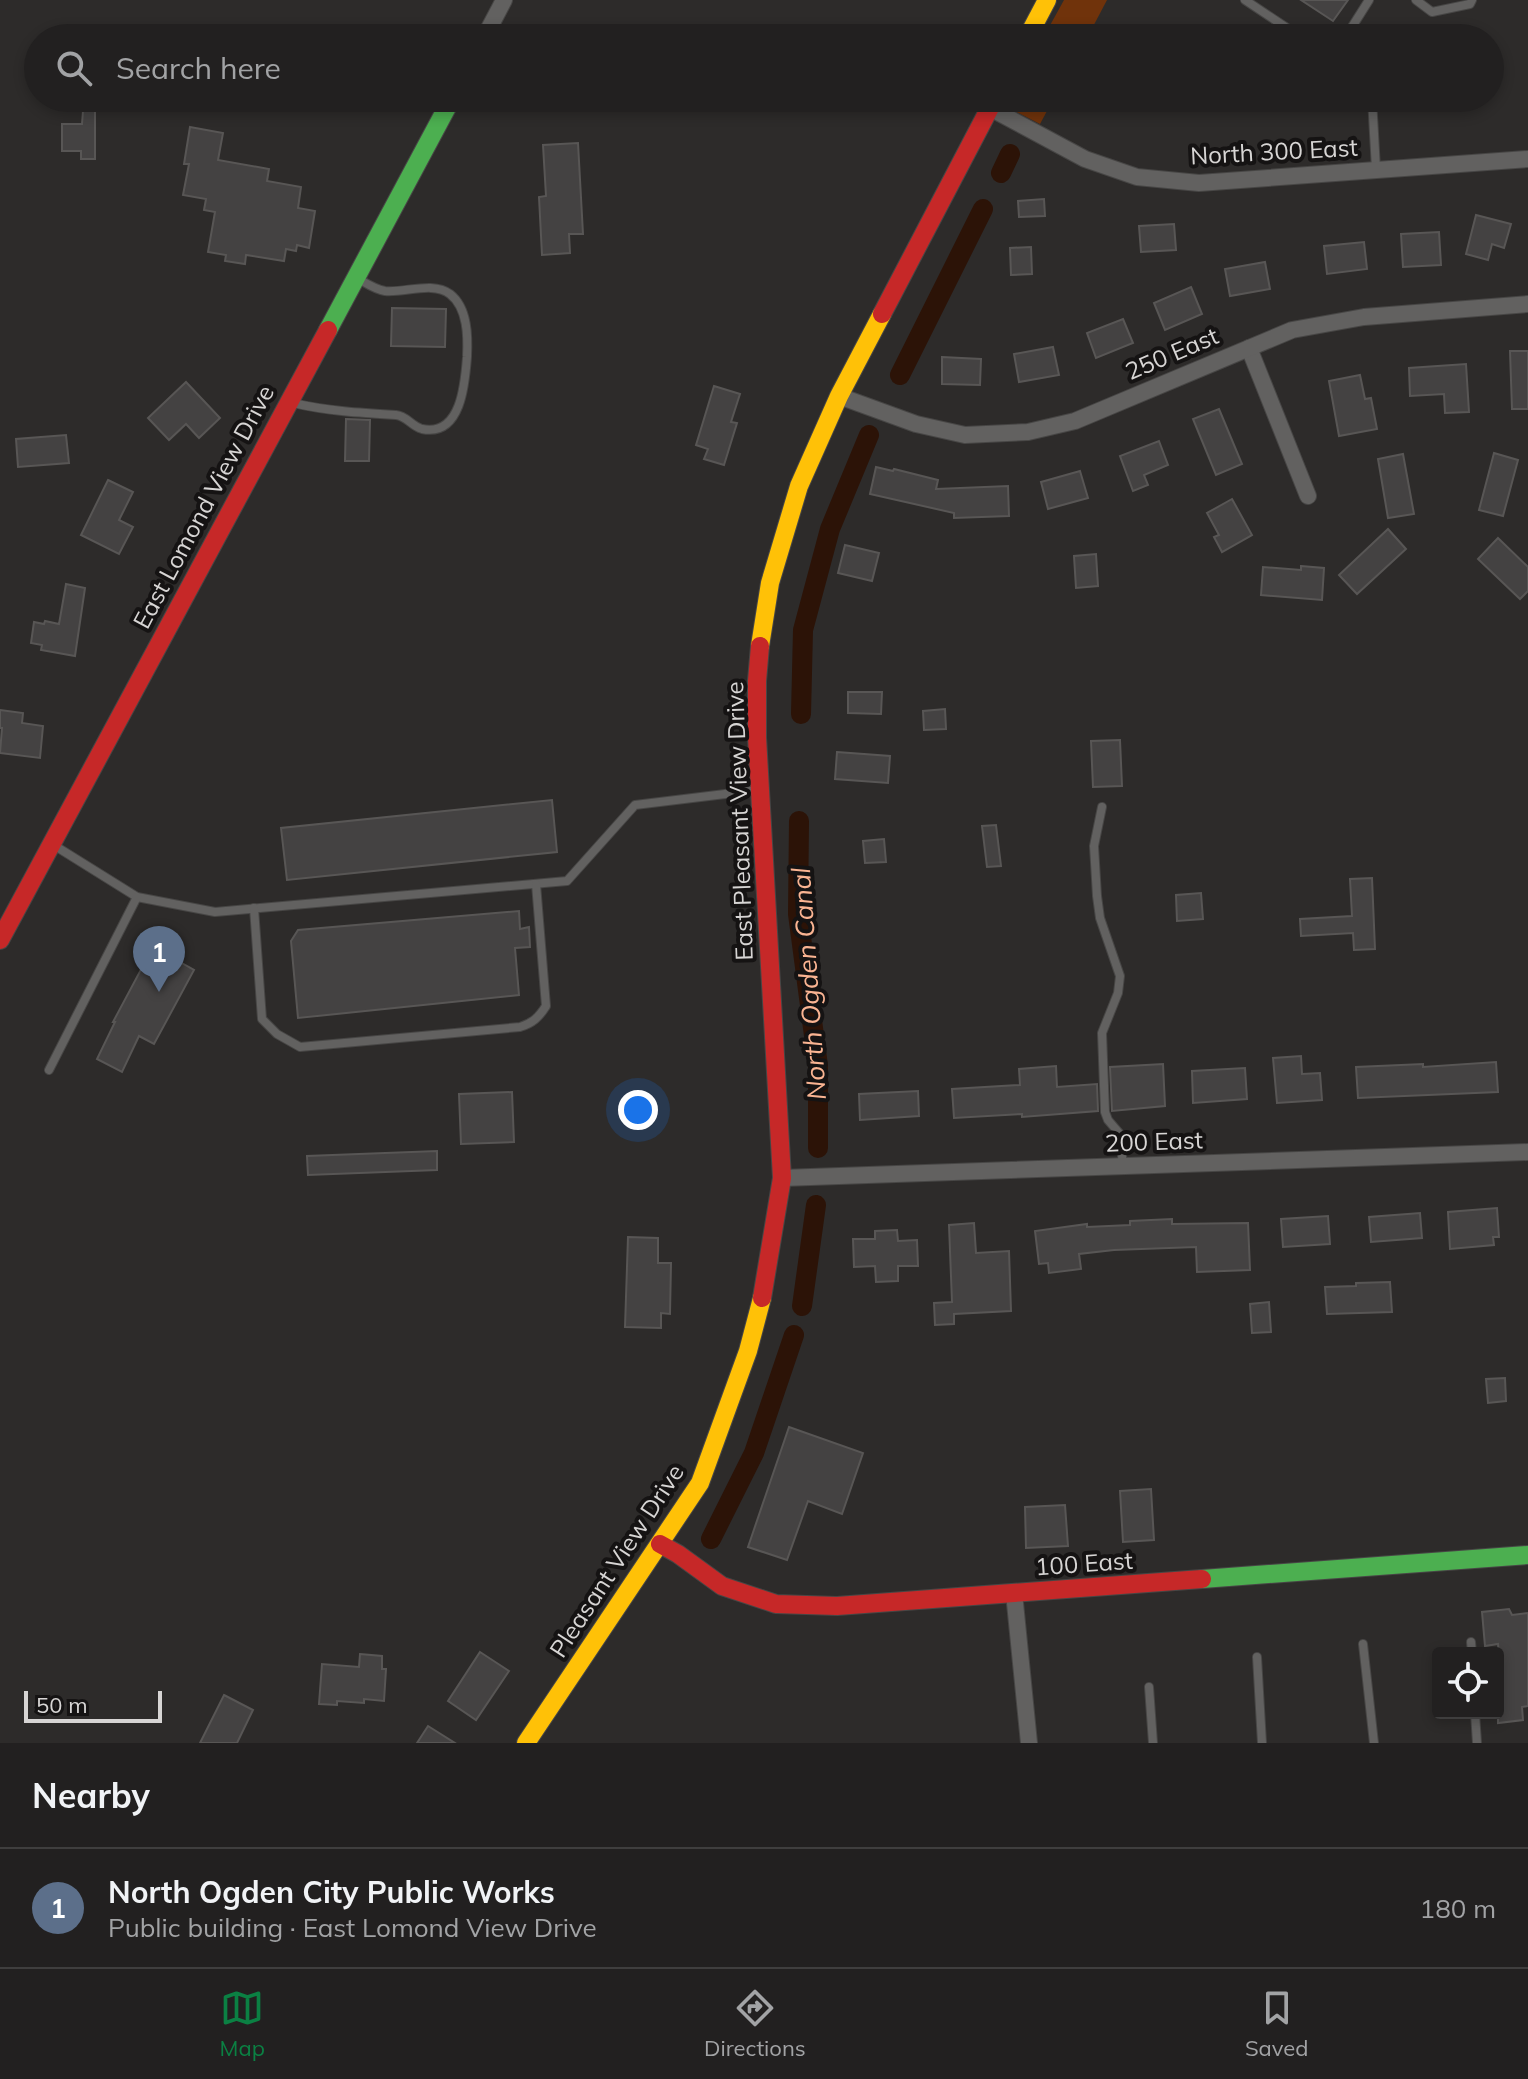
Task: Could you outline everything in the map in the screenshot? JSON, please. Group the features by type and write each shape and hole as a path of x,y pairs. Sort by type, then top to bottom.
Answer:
{"street":[{"path":"491,24 504,0"},
{"path":"1034,24 1047,0"},
{"name":"East Lomond View Drive","path":"0,940 444,112"},
{"name":"East Pleasant View Drive","path":"748,1351 765,1287 782,1178 759,790 757,681 770,583 799,486 839,396 987,112"},
{"name":"North 300 East","path":"1007,112 1085,159 1137,177 1199,183 1528,159"},
{"name":"250 East","path":"839,396 916,424 965,435 1028,432 1075,421 1292,330 1364,317 1528,304"},
{"path":"1249,348 1308,496"},
{"name":"200 East","path":"782,1178 1528,1152"},
{"name":"Pleasant View Drive","path":"526,1743 700,1483 748,1351"},
{"name":"100 East","path":"660,1544 722,1586 776,1604 837,1606 1528,1555"},
{"path":"1014,1593 1029,1743"}],"lane":[{"path":"1245,0 1281,24"},
{"path":"1354,24 1369,0"},
{"path":"1416,0 1432,12 1470,4 1472,0"},
{"path":"1373,112 1376,170"},
{"path":"288,402 335,411 402,416 419,428 427,429 442,428 455,414 466,373 468,341 464,315 457,300 439,288 383,291 355,277"},
{"path":"52,843 137,897 215,912 567,881 635,805 759,790"},
{"path":"1102,807 1094,846 1097,896 1100,918 1120,976 1118,993 1102,1033 1105,1112 1120,1134 1123,1167"},
{"path":"254,908 262,1019 277,1034 300,1047 530,1024 546,1006 536,884"},
{"path":"49,1070 137,897"},
{"path":"1471,1642 1471,1647"},
{"path":"1363,1644 1374,1743"},
{"path":"1257,1657 1262,1743"},
{"path":"1149,1687 1153,1743"},
{"path":"1475,1719 1477,1743"}],"shaded area":[{"path":"1064,0 1107,0 1094,24 1051,24"},
{"path":"1017,112 1046,112 1040,124"}],"building":[{"path":"1301,0 1348,0 1333,21"},
{"path":"83,112 95,112 95,159 81,159 81,151 62,151 62,124 82,124"},
{"path":"190,127 223,133 218,160 269,169 267,181 301,187 298,208 315,211 309,248 297,245 296,251 286,249 284,261 246,255 245,264 225,261 226,255 208,252 215,212 204,210 206,199 183,195 189,164 184,164"},
{"path":"578,143 583,234 569,234 570,253 542,255 539,197 546,196 543,145"},
{"path":"1044,199 1045,216 1019,217 1018,201"},
{"path":"1476,215 1511,224 1504,248 1492,244 1488,260 1466,254"},
{"path":"1174,224 1176,250 1141,252 1139,226"},
{"path":"1439,232 1441,265 1403,267 1401,234"},
{"path":"1364,242 1367,269 1327,274 1324,246"},
{"path":"1031,247 1032,274 1011,275 1010,248"},
{"path":"1265,262 1270,289 1230,296 1225,269"},
{"path":"1191,287 1202,314 1165,330 1154,303"},
{"path":"392,308 446,309 445,347 391,346"},
{"path":"1123,319 1133,343 1096,358 1087,333"},
{"path":"1053,347 1059,375 1019,382 1014,354"},
{"path":"1510,351 1528,351 1528,409 1512,409"},
{"path":"942,357 981,359 980,385 942,384"},
{"path":"1466,364 1469,412 1445,413 1444,394 1410,396 1409,368"},
{"path":"1360,375 1365,399 1371,398 1377,429 1339,436 1329,381"},
{"path":"186,382 220,418 199,438 186,424 169,440 148,418"},
{"path":"714,386 740,394 731,422 737,423 724,465 704,459 708,449 696,445"},
{"path":"1219,409 1242,464 1216,475 1193,419"},
{"path":"346,419 370,420 369,461 345,461"},
{"path":"66,435 69,463 18,467 16,439"},
{"path":"1159,441 1168,465 1144,475 1148,485 1133,491 1120,456"},
{"path":"1494,453 1518,460 1503,516 1479,510"},
{"path":"1403,454 1414,514 1388,518 1378,459"},
{"path":"876,467 938,480 936,489 1008,486 1009,516 954,518 954,513 870,494"},
{"path":"1080,471 1088,498 1048,509 1041,482"},
{"path":"108,480 133,492 119,520 133,527 119,554 81,535"},
{"path":"1232,499 1252,535 1222,552 1214,537 1219,535 1207,513"},
{"path":"1388,529 1406,549 1357,594 1339,575"},
{"path":"1498,538 1528,567 1528,591 1520,599 1478,559"},
{"path":"845,545 879,553 872,581 838,573"},
{"path":"1096,554 1098,586 1076,588 1074,556"},
{"path":"1301,566 1324,568 1322,600 1261,595 1263,567 1301,570"},
{"path":"66,584 85,588 75,656 41,650 42,645 31,643 34,622 59,624"},
{"path":"848,692 882,692 881,714 848,713"},
{"path":"945,709 946,729 924,730 923,711"},
{"path":"0,710 23,713 22,723 43,726 40,758 0,753"},
{"path":"1120,740 1122,786 1093,787 1091,741"},
{"path":"837,752 890,756 888,783 835,779"},
{"path":"552,800 557,852 287,880 281,828"},
{"path":"996,825 1001,866 987,867 982,826"},
{"path":"884,839 886,862 865,863 863,841"},
{"path":"1372,878 1375,949 1354,950 1353,933 1301,936 1300,919 1352,916 1350,879"},
{"path":"1201,893 1203,919 1177,921 1176,895"},
{"path":"519,911 520,929 529,927 530,947 515,948 519,995 298,1018 291,941 298,930"},
{"path":"153,947 194,970 154,1044 139,1036 122,1072 97,1059"},
{"path":"1301,1056 1302,1074 1320,1073 1322,1100 1277,1103 1273,1058"},
{"path":"1496,1062 1498,1092 1358,1098 1356,1067"},
{"path":"1163,1064 1165,1106 1112,1111 1110,1067"},
{"path":"1056,1066 1057,1087 1097,1084 1098,1111 954,1118 952,1089 1020,1085 1019,1069"},
{"path":"1245,1068 1247,1099 1193,1103 1192,1071"},
{"path":"918,1091 919,1116 860,1120 859,1094"},
{"path":"512,1092 514,1142 461,1144 459,1094"},
{"path":"437,1151 437,1170 308,1175 307,1156"},
{"path":"1497,1208 1499,1237 1493,1237 1494,1245 1450,1249 1448,1212"},
{"path":"1420,1213 1422,1238 1371,1242 1369,1217"},
{"path":"1328,1216 1330,1244 1283,1247 1281,1219"},
{"path":"1172,1219 1172,1224 1248,1223 1250,1270 1197,1272 1196,1247 1079,1254 1081,1269 1049,1273 1048,1263 1039,1264 1035,1231 1087,1224 1087,1227 1130,1225 1130,1221"},
{"path":"974,1223 976,1253 1009,1251 1011,1311 954,1314 954,1324 935,1325 934,1303 952,1302 949,1225"},
{"path":"897,1230 898,1241 917,1240 918,1266 898,1266 898,1281 876,1282 875,1266 854,1267 853,1239 875,1239 875,1231"},
{"path":"628,1237 658,1238 658,1263 671,1263 670,1314 661,1313 661,1328 625,1327"},
{"path":"1390,1282 1392,1312 1327,1314 1325,1287"},
{"path":"1269,1302 1271,1332 1252,1333 1250,1304"},
{"path":"1505,1378 1506,1401 1488,1403 1486,1379"},
{"path":"789,1427 863,1453 842,1514 808,1501 787,1560 748,1547"},
{"path":"1151,1489 1154,1540 1123,1542 1120,1491"},
{"path":"1065,1505 1068,1546 1026,1548 1025,1507"},
{"path":"1509,1609 1512,1615 1528,1613 1528,1706 1522,1707 1523,1720 1498,1723 1498,1719 1504,1719 1504,1647 1498,1647 1498,1644 1485,1646 1482,1612"},
{"path":"480,1652 509,1671 476,1720 448,1701"},
{"path":"360,1654 382,1656 382,1669 386,1669 384,1701 364,1699 364,1703 337,1701 337,1705 319,1704 322,1664 359,1667"},
{"path":"224,1695 253,1710 237,1743 200,1743"},
{"path":"428,1726 455,1743 417,1743"}],"waterway":[{"name":"North Ogden Canal","path":"1001,173 1010,154"},
{"name":"North Ogden Canal","path":"900,375 983,209"},
{"name":"North Ogden Canal","path":"801,714 803,630 830,529 869,435"},
{"name":"North Ogden Canal","path":"799,821 798,914 818,1066 818,1148"},
{"name":"North Ogden Canal","path":"802,1306 816,1205"},
{"name":"North Ogden Canal","path":"711,1539 754,1453 794,1335"}],"traffic: fast":[{"path":"328,330 445,112"},
{"path":"1202,1579 1528,1555"}],"traffic: slow":[{"path":"1034,24 1047,0"},
{"path":"760,646 770,583 799,486 839,396 882,314"},
{"path":"526,1743 700,1483 748,1351 762,1298"}],"traffic: jam":[{"path":"882,314 988,112"},
{"path":"0,940 328,330"},
{"path":"760,646 757,737 782,1178 762,1298"},
{"path":"660,1544 722,1586 776,1604 837,1606 1202,1579"}],"place":[{"name":"North Ogden City Public Works","path":"159,992"}]}
